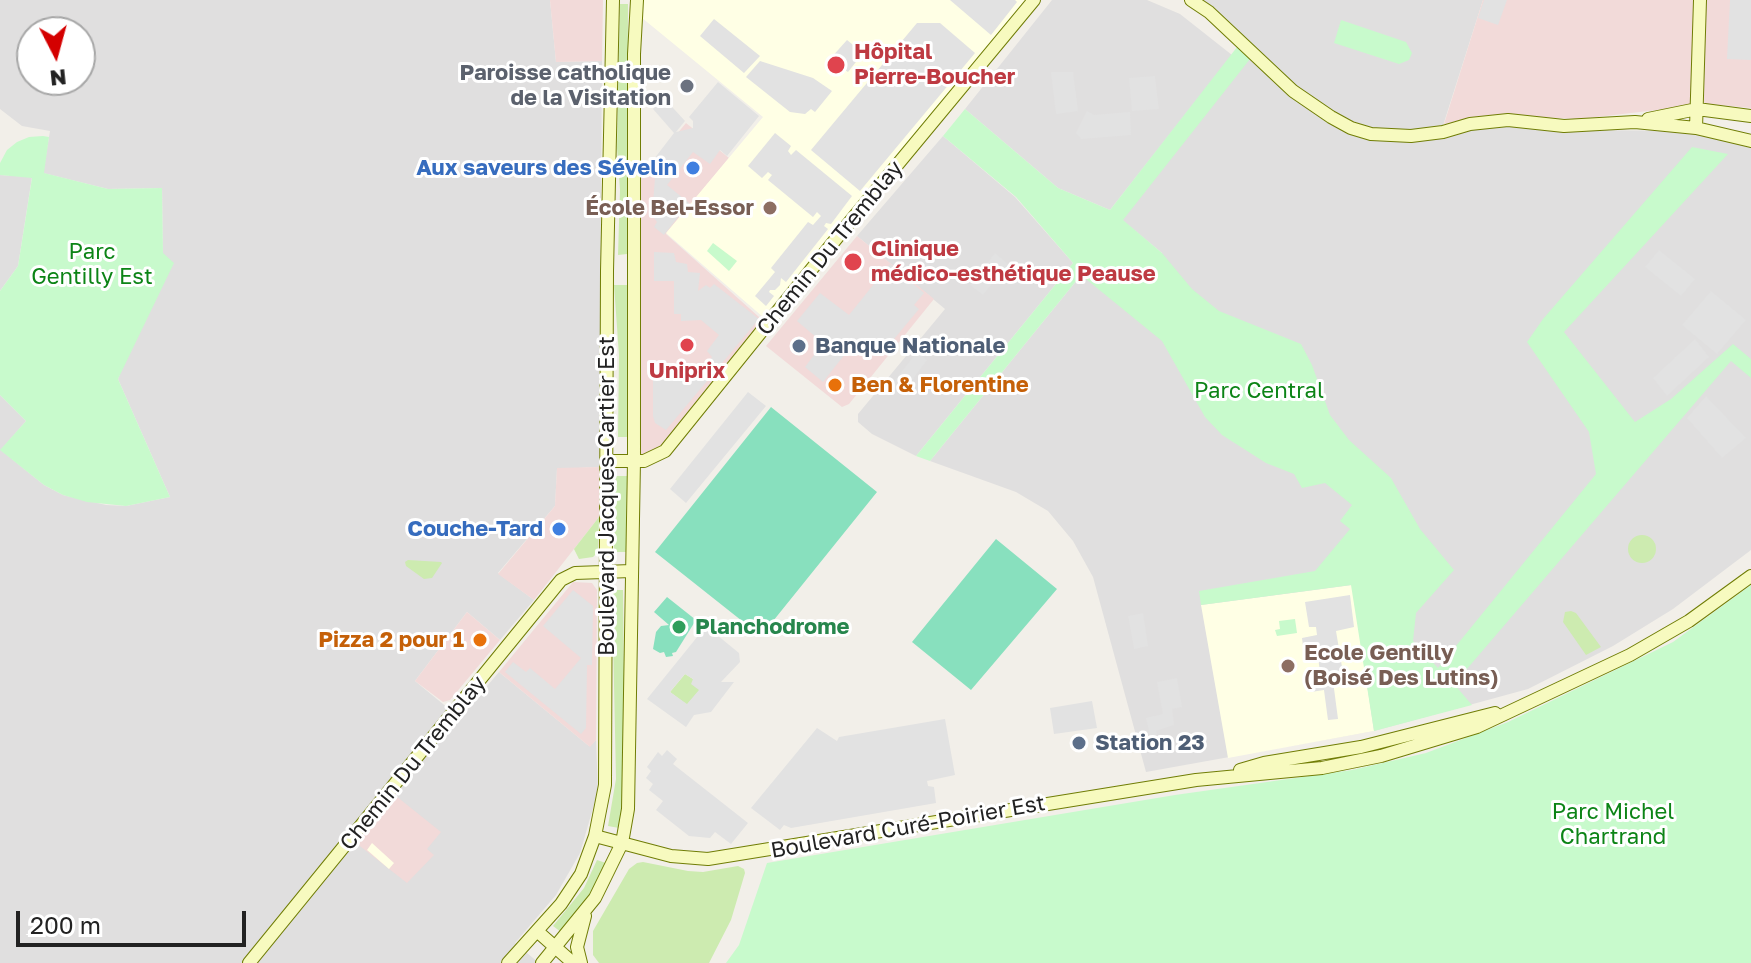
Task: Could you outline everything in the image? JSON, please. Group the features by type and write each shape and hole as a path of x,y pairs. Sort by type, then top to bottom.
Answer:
{"main road":[{"name":"Boulevard Jacques-Cartier Est","path":"508,963 561,904 581,874 595,836 605,785 607,271 613,0"},
{"name":"Boulevard Jacques-Cartier Est","path":"543,962 589,906 622,843 628,809 637,0"},
{"name":"Chemin Du Tremblay","path":"608,461 646,460 665,451 1034,0"},
{"path":"1191,0 1209,12 1293,91 1341,122 1371,134 1411,136 1508,120 1564,126 1635,122 1697,109 1751,116"},
{"path":"1696,128 1700,0"},
{"path":"1635,122 1696,128 1751,141"},
{"name":"Chemin Du Tremblay","path":"249,963 561,580 575,573 631,571"},
{"name":"Boulevard Curé-Poirier Est","path":"595,836 671,856 708,859 1222,776 1270,773 1441,740 1477,727 1630,655 1689,621 1751,576"},
{"path":"581,963 577,947 589,906"},
{"path":"537,931 573,963"},
{"path":"525,944 543,962"}],"shaded area":[{"path":"0,0 550,0 556,62 602,61 599,467 557,469 555,506 498,573 534,600 500,640 467,612 415,681 460,718 499,672 589,746 596,740 598,791 580,853 556,895 515,943 539,963 0,963 0,395 26,421 1,450 44,485 63,495 106,505 126,506 170,497 118,379 163,253 162,188 108,189 43,173 50,131 22,126 0,109"},
{"path":"550,0 603,0 602,61 556,62"},
{"name":"Hôpital Pierre-Boucher","path":"637,0 1028,0 763,317 666,233 763,117 636,13"},
{"path":"950,0 1015,0 1017,2 991,35"},
{"path":"1052,0 1147,0 1180,14 1232,55 1110,210 1058,188 965,109"},
{"path":"1188,0 1483,0 1440,135 1499,123 1580,130 1696,131 1751,143 1751,550 1673,609 1613,646 1528,689 1374,731 1146,772 1093,577 1073,541 1048,511 1016,492 930,461 1081,275 1162,253 1122,220 1244,53"},
{"path":"1483,0 1751,0 1751,108 1708,104 1580,119 1489,115 1444,124"},
{"path":"1484,0 1507,0 1498,25 1478,18"},
{"path":"1730,0 1751,0 1751,60 1727,59"},
{"path":"714,19 760,56 744,73 700,36"},
{"path":"917,23 940,23 975,53 860,191 811,150"},
{"path":"847,40 863,53 848,72 830,59"},
{"path":"760,61 813,78 832,91 815,112 811,109 805,114 790,112 746,77"},
{"path":"1051,72 1073,72 1078,111 1056,114"},
{"path":"1155,76 1159,109 1132,111 1129,78"},
{"path":"718,82 759,116 727,156 720,150 710,164 693,152 667,185 689,203 664,235 654,227 657,222 652,215 654,159 674,133 653,109 663,97 685,121 676,132 693,128 689,117"},
{"path":"1087,111 1094,115 1130,112 1131,135 1081,139 1076,133"},
{"path":"686,123 729,158 666,234 768,325 665,451 634,461 633,187"},
{"path":"775,133 791,146 788,151 791,155 796,150 852,196 831,224 826,223 824,226 828,229 786,282 781,278 780,285 770,290 774,296 766,306 755,296 775,272 771,268 808,222 813,225 821,216 817,212 813,217 768,180 772,175 768,172 762,178 748,166"},
{"path":"943,136 1015,197 1073,263 916,456 872,434 858,422 858,414 945,309 857,236"},
{"path":"0,175 32,177 18,266 0,291"},
{"path":"857,236 934,299 849,404 842,407 766,346"},
{"path":"1659,250 1695,279 1681,296 1645,267"},
{"path":"654,252 674,253 676,262 687,264 688,272 700,273 698,291 714,284 759,319 666,430 655,423 653,416 653,374 663,364 707,364 712,357 707,351 719,335 701,320 681,321 681,314 674,314 674,281 654,281"},
{"path":"995,253 1008,264 983,295 970,285"},
{"path":"890,264 924,293 914,305 919,309 885,350 880,346 876,348 870,358 853,344 823,382 805,367 823,343 797,321 820,293 849,315"},
{"path":"1711,291 1746,320 1717,354 1682,325"},
{"path":"1695,339 1709,357 1667,396 1653,378"},
{"path":"917,352 927,360 902,394 891,385"},
{"path":"748,392 766,406 686,503 670,489"},
{"path":"1706,396 1746,438 1722,458 1687,418"},
{"path":"599,467 599,517 534,600 498,574 555,506 557,468"},
{"path":"573,582 592,583 597,590 596,740 590,747 499,672"},
{"name":"Ecole Gentilly (Boisé Des Lutins)","path":"1352,585 1374,731 1228,758 1201,605"},
{"path":"573,590 593,606 592,665 587,665 586,728 581,734 505,672 513,662 526,672 530,668 555,689 581,658 543,626"},
{"path":"1350,595 1354,627 1336,631 1344,679 1333,681 1338,719 1328,720 1324,690 1311,692 1310,680 1321,678 1317,651 1304,653 1302,638 1317,635 1316,627 1309,627 1305,602"},
{"path":"467,612 500,640 450,700 443,702 415,681"},
{"path":"1143,613 1148,646 1134,649 1128,616"},
{"path":"706,626 739,653 740,662 721,682 734,682 711,712 694,715 686,727 647,699","holes":["685,674 693,679 691,684 699,690 687,704 670,692"]},
{"path":"1177,678 1182,707 1172,709 1174,725 1150,736 1146,718 1163,714 1157,682"},
{"path":"1092,701 1097,728 1054,734 1050,708"},
{"path":"945,719 955,775 927,781 928,786 934,787 936,803 791,828 784,825 780,830 751,808 817,728 837,741 839,737"},
{"path":"667,750 677,759 673,764 748,823 731,844 715,832 710,838 689,836 656,810 663,801 649,790 653,784 646,778 651,771 647,767 658,752 662,756"},
{"path":"396,796 441,832 427,849 434,855 407,883 356,843"},
{"path":"372,843 394,863 389,869 367,850"}],"green space":[{"path":"620,4 628,4 627,254 618,255 620,190 617,148"},
{"path":"1341,20 1406,42 1412,53 1409,60 1399,64 1334,43"},
{"name":"Parc Central","path":"1241,42 1254,54 1123,220 1162,253 1192,289 1219,311 1301,344 1330,415 1349,440 1391,478 1420,529 1454,570 1416,613 1413,641 1438,668 1596,474 1589,432 1527,342 1543,319 1692,147 1728,154 1564,332 1635,422 1671,399 1733,344 1751,359 1751,378 1731,361 1454,684 1472,705 1374,731 1351,585 1201,605 1199,591 1315,571 1350,529 1340,521 1352,505 1325,483 1302,488 1294,474 1266,463 1222,435 1205,417 1162,341 1081,275 930,461 916,456 1073,263 1016,197 943,136 965,109 1058,188 1110,210"},
{"name":"Parc Gentilly Est","path":"49,137 44,173 108,189 162,188 163,253 174,263 118,379 170,497 126,506 87,502 44,485 0,450 26,421 0,395 0,291 18,266 32,178 0,175 0,163 7,150 17,142"},
{"path":"713,243 737,261 729,271 707,251"},
{"path":"614,285 627,285 627,437 618,437 619,355"},
{"path":"771,407 877,492 761,636 655,552"},
{"path":"613,476 627,476 626,552 614,552"},
{"path":"599,517 598,552 593,557 579,559 574,549"},
{"path":"1642,535 1652,539 1656,549 1652,559 1642,563 1632,559 1628,549 1632,539"},
{"path":"996,539 1057,589 971,690 912,642"},
{"path":"408,560 442,563 432,578 424,579 406,566"},
{"name":"Parc Michel Chartrand","path":"1751,585 1751,963 726,963 739,945 767,863 1175,795 1352,770 1426,753 1508,722 1673,642"},
{"path":"612,590 623,590 625,782 619,828 608,826 616,779"},
{"name":"Planchodrome","path":"667,597 696,620 676,652 672,653 673,656 666,657 664,652 653,649 656,632 661,626 669,625 654,612"},
{"path":"1565,612 1576,613 1601,647 1586,655 1563,622"},
{"path":"1295,619 1297,633 1277,636 1275,630 1280,629 1279,621"},
{"path":"685,674 693,679 700,690 687,705 670,692"},
{"path":"597,860 606,863 592,891 561,932 553,926 584,888"},
{"path":"643,862 688,871 703,872 738,866 744,869 731,920 709,963 599,963 593,955 593,931 629,869"}],"place":[{"name":"Hôpital Pierre-Boucher","path":"836,65"},
{"name":"Paroisse catholique de la Visitation","path":"687,86"},
{"name":"Aux saveurs des Sévelin","path":"693,168"},
{"name":"École Bel-Essor","path":"770,208"},
{"name":"Clinique médico-esthétique Peause","path":"853,262"},
{"name":"Uniprix","path":"687,345"},
{"name":"Banque Nationale","path":"799,346"},
{"name":"Ben & Florentine","path":"835,385"},
{"name":"Couche-Tard","path":"559,529"},
{"name":"Planchodrome","path":"679,627"},
{"name":"Pizza 2 pour 1","path":"480,640"},
{"name":"Ecole Gentilly (Boisé Des Lutins)","path":"1288,666"},
{"name":"Station 23","path":"1079,743"}]}
